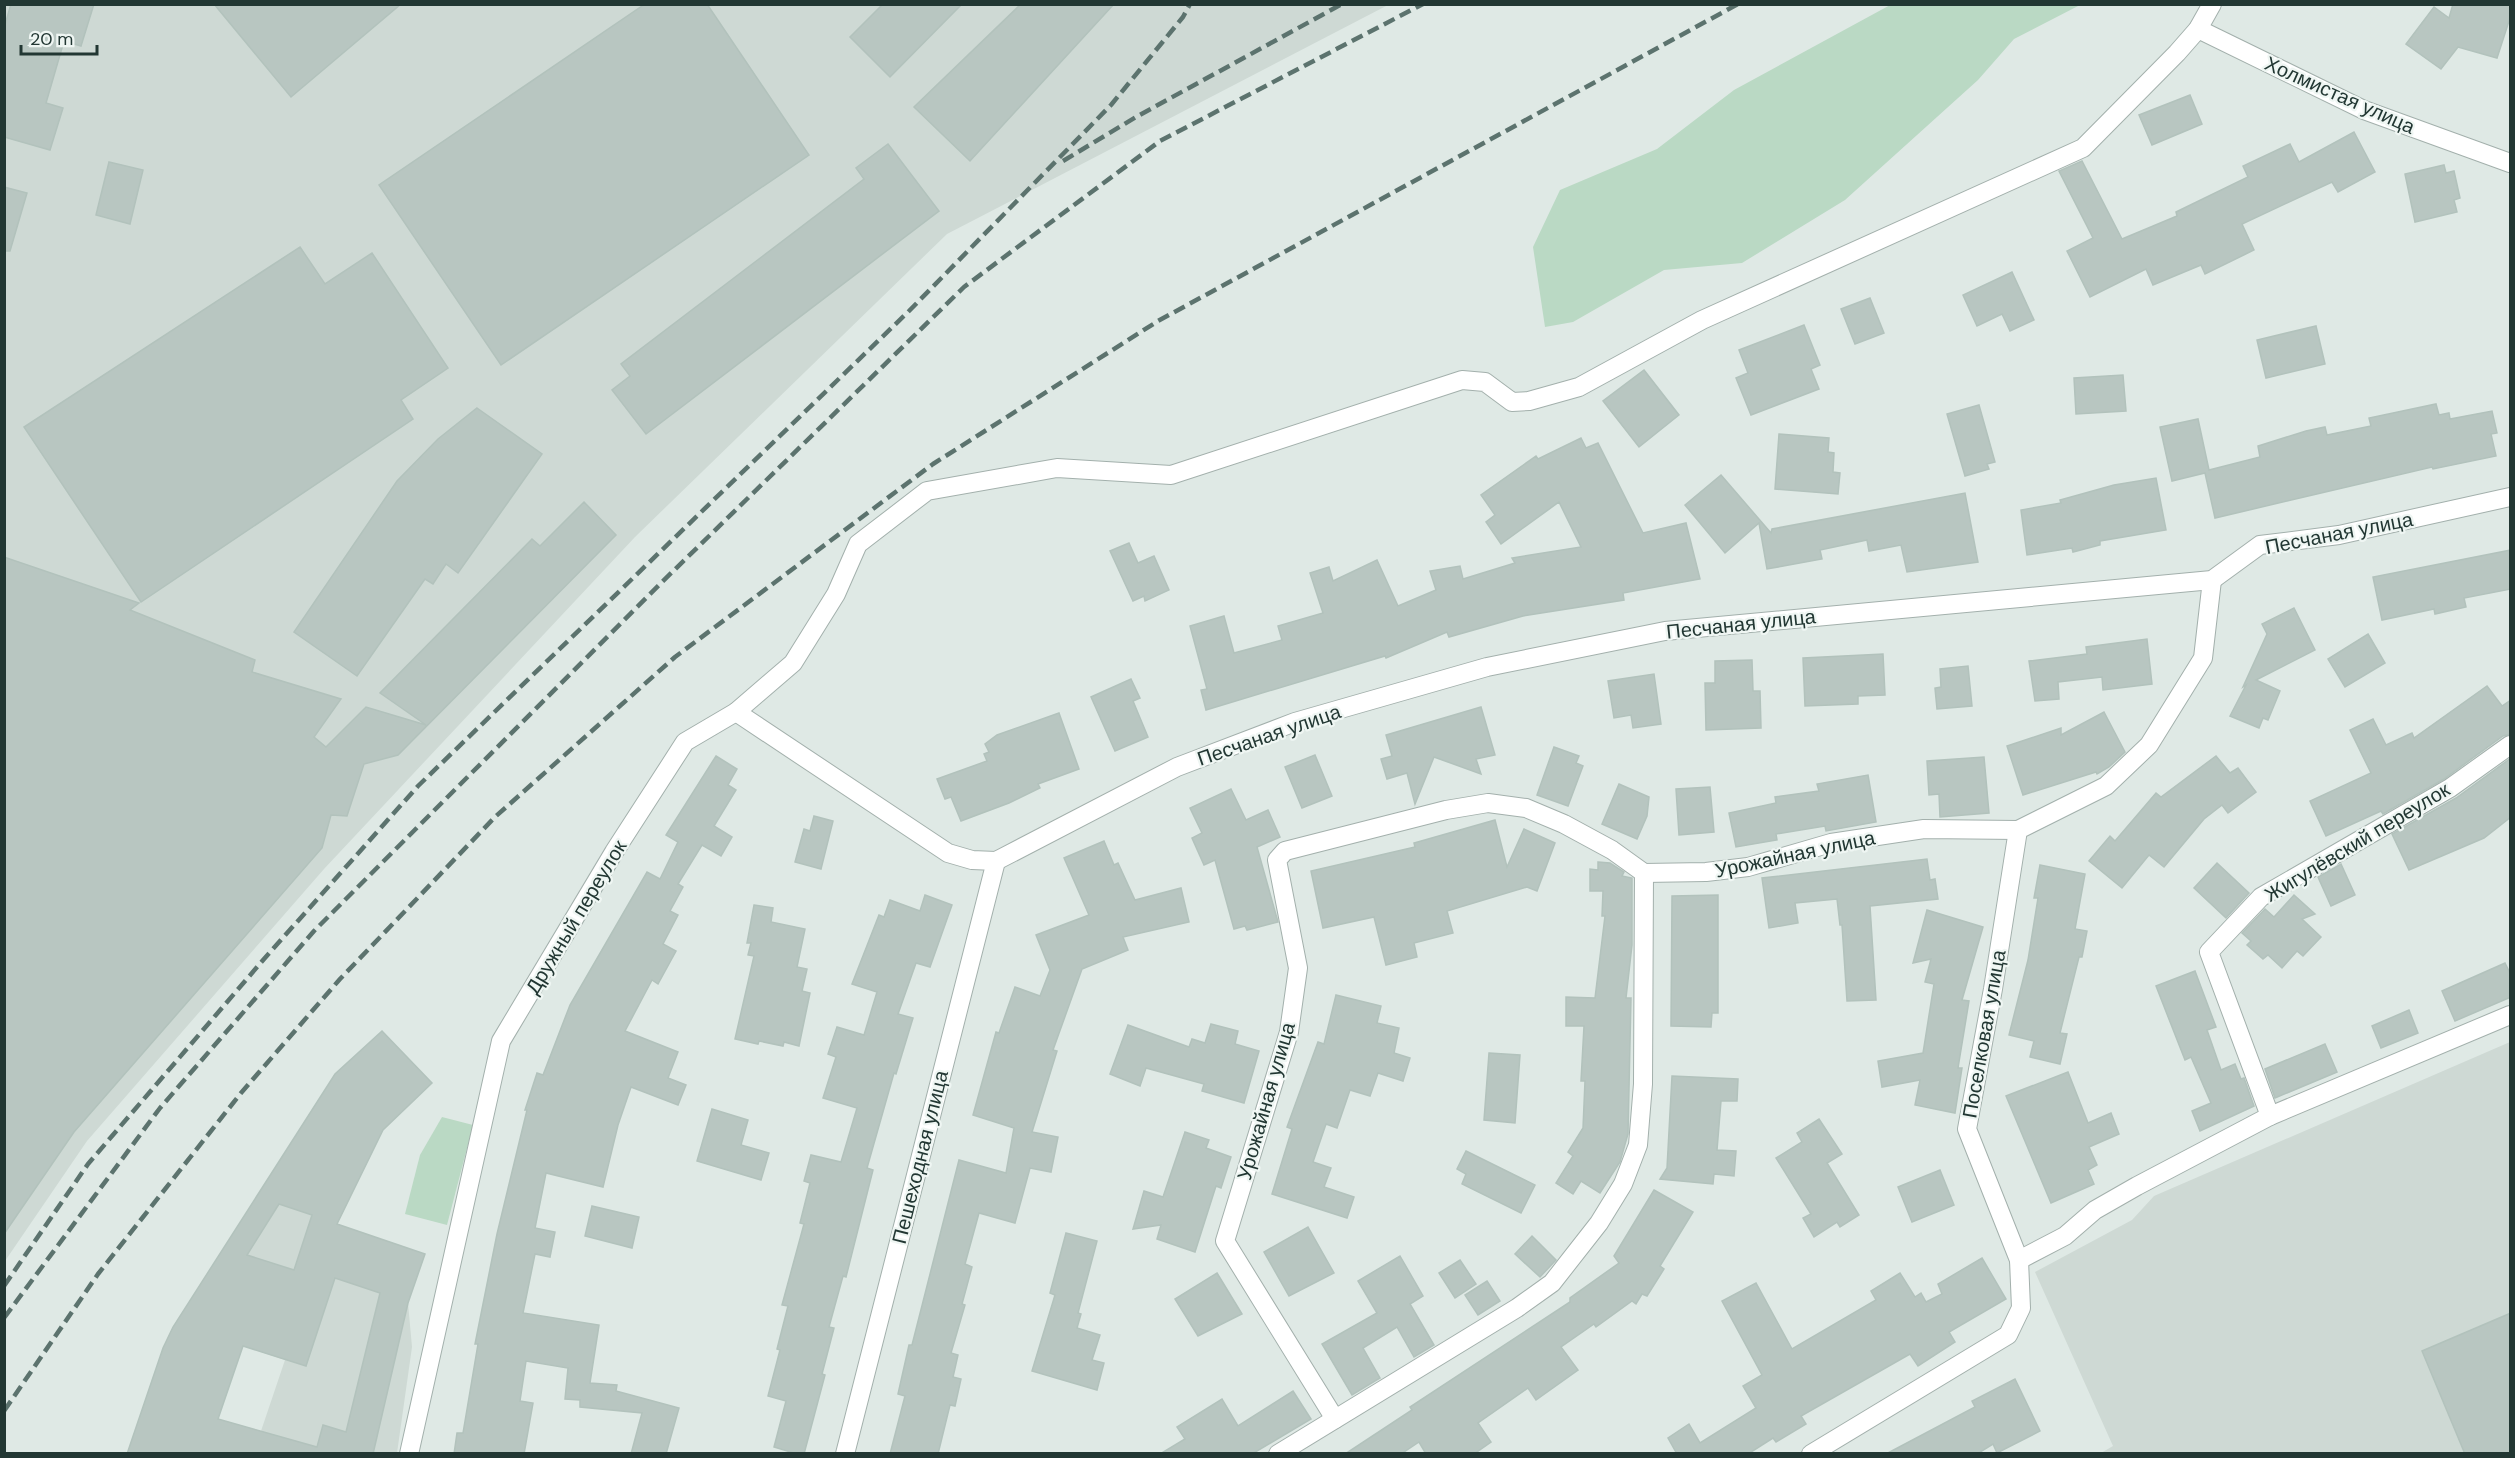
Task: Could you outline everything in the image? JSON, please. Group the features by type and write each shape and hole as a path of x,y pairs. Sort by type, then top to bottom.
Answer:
{"street":[{"path":"2198,29 2212,4"},
{"name":"Холмистая улица","path":"2198,29 2364,110 2511,163"},
{"name":"Дружный переулок","path":"409,1454 501,1041 614,852 686,742 736,712 793,663 836,594 858,544 927,491 1057,468 1171,475 1462,380 1485,382 1512,402 1529,401 1579,387 1702,320 2083,148 2198,29"},
{"name":"Песчаная улица","path":"996,861 1177,767 1295,722 1487,667 1665,631 2212,579 2260,545 2339,535 2511,497"},
{"path":"2018,830 2106,786 2149,746 2203,658 2212,579"},
{"path":"736,712 948,853 972,860 996,861"},
{"name":"Жигулёвский переулок","path":"2270,1116 2209,952 2261,897 2450,788 2511,745"},
{"name":"Урожайная улица","path":"1335,1419 1225,1241 1289,1032 1298,968 1277,860 1285,851 1446,810 1488,803 1526,808 1564,824 1612,850 1644,873 1706,872 1748,867 1831,843 1924,829 2018,830"},
{"name":"Поселковая улица","path":"1811,1454 2008,1335 2021,1308 2019,1260 1967,1128 1993,989 2018,830"},
{"name":"Пешеходная улица","path":"845,1454 996,861"},
{"path":"1278,1454 1507,1314 1552,1283 1599,1223 1623,1184 1638,1145 1643,1084 1644,873"},
{"path":"2019,1260 2065,1236 2095,1210 2270,1116 2511,1015"}],"shaded area":[{"path":"5,5 1388,5 947,234 635,537 324,869 87,1141 5,1261"},
{"path":"2510,1042 2510,1453 2101,1453 2113,1446 2035,1272 2132,1220 2154,1196"},
{"path":"335,1075 383,1130 337,1224 425,1254 408,1303 412,1347 397,1453 226,1453 235,1424 261,1431 285,1360 243,1346 206,1453 127,1454 163,1348 173,1327"}],"green space":[{"path":"1892,4 2080,5 2014,39 1978,80 1845,200 1742,263 1664,270 1573,322 1545,327 1533,247 1560,190 1657,149 1734,90"},
{"path":"442,1117 473,1125 447,1225 405,1214 420,1155"}],"building":[{"path":"11,4 94,4 81,46 64,41 46,103 63,108 50,150 4,137 4,28"},
{"path":"214,4 401,4 291,97"},
{"path":"645,4 707,4 809,155 501,365 379,185"},
{"path":"883,4 962,4 890,77 850,37"},
{"path":"1021,4 1114,4 970,161 914,107"},
{"path":"2453,4 2511,4 2511,15 2497,58 2458,47 2441,69 2406,44 2434,7 2449,18"},
{"path":"2190,95 2202,124 2152,145 2139,115"},
{"path":"2354,132 2375,172 2338,192 2332,182 2242,224 2254,250 2205,274 2201,265 2153,285 2146,269 2090,297 2067,251 2093,238 2059,171 2082,161 2122,239 2177,216 2176,212 2248,177 2243,166 2290,144 2299,162"},
{"path":"888,144 939,211 646,434 612,390 630,376 621,364 864,179 856,168"},
{"path":"109,162 143,170 130,224 96,215"},
{"path":"2444,165 2446,173 2454,171 2460,198 2454,200 2457,212 2415,222 2405,174"},
{"path":"4,187 27,193 10,251 4,251"},
{"path":"300,247 325,284 372,253 448,368 401,400 413,419 141,602 24,427"},
{"path":"2012,272 2034,320 2010,331 2002,314 1977,326 1963,295"},
{"path":"1870,298 1884,333 1855,344 1841,309"},
{"path":"1804,325 1820,365 1811,369 1819,389 1751,415 1736,378 1748,373 1739,350"},
{"path":"2316,326 2325,364 2266,378 2257,340"},
{"path":"1644,370 1679,415 1639,447 1603,401"},
{"path":"2123,375 2126,411 2076,414 2074,378"},
{"path":"2436,404 2439,415 2449,413 2450,419 2492,411 2497,433 2491,434 2496,456 2433,469 2432,467 2215,518 2205,473 2172,481 2160,427 2198,419 2209,470 2260,457 2258,446 2306,431 2325,427 2327,435 2371,426 2369,418"},
{"path":"1979,405 1995,462 1987,464 1989,469 1965,476 1947,414"},
{"path":"477,408 542,454 458,573 446,564 433,584 425,579 357,676 294,632 397,481 438,439"},
{"path":"1779,434 1829,438 1828,452 1834,453 1833,472 1840,473 1838,494 1775,489"},
{"path":"1581,438 1586,448 1598,443 1643,533 1686,523 1700,579 1623,593 1624,600 1523,616 1449,637 1447,632 1386,658 1385,656 1206,710 1201,690 1207,689 1190,626 1224,616 1234,653 1282,640 1278,626 1323,613 1310,573 1329,567 1333,581 1377,560 1398,606 1436,590 1430,571 1460,566 1463,579 1515,563 1512,558 1581,547 1559,502 1501,544 1486,522 1495,515 1481,495 1536,456 1538,459"},
{"path":"1721,475 1771,533 1772,529 1965,493 1978,562 1907,572 1901,545 1869,551 1867,540 1820,550 1822,559 1767,569 1759,523 1725,553 1685,505"},
{"path":"2156,478 2166,530 2100,541 2100,545 2073,552 2072,548 2027,555 2021,510 2061,503 2060,500 2114,485"},
{"path":"584,502 616,535 398,755 364,764 347,816 331,815 322,848 74,1132 4,1234 4,557 139,603 130,610 255,660 252,672 341,699 314,737 326,747 366,707 426,725 380,693 532,539 540,546"},
{"path":"1129,543 1138,563 1154,556 1169,590 1145,601 1144,596 1133,601 1110,551"},
{"path":"2511,550 2511,589 2464,598 2466,607 2435,614 2434,609 2382,620 2373,577"},
{"path":"2294,608 2315,650 2256,680 2280,691 2268,720 2263,718 2259,728 2230,716 2246,685 2243,687 2267,634 2262,624"},
{"path":"2368,634 2385,663 2345,687 2328,659"},
{"path":"2147,639 2152,684 2103,690 2102,677 2058,682 2059,699 2035,701 2029,661 2087,654 2086,647"},
{"path":"1883,654 1885,695 1858,696 1858,704 1805,706 1803,658"},
{"path":"1752,660 1753,691 1760,691 1761,728 1706,730 1705,683 1715,683 1715,661"},
{"path":"1968,666 1972,706 1937,709 1935,688 1941,687 1940,669"},
{"path":"1654,674 1661,724 1633,728 1631,715 1614,718 1608,681"},
{"path":"1131,679 1140,698 1133,701 1148,737 1115,751 1091,697"},
{"path":"2487,686 2502,706 2511,700 2511,734 2503,736 2444,779 2383,814 2381,811 2326,836 2310,801 2371,773 2350,730 2373,719 2386,745 2412,733 2414,738"},
{"path":"1481,707 1495,755 1476,759 1481,774 1434,757 1415,804 1407,773 1387,779 1381,759 1392,756 1386,735"},
{"path":"2104,712 2125,752 2109,767 2097,774 2096,772 2023,795 2007,746 2061,728 2061,735"},
{"path":"1059,713 1079,769 1038,784 1040,788 1009,803 961,821 951,797 945,799 937,779 987,761 984,754 989,752 985,744 997,735"},
{"path":"1554,747 1579,756 1576,763 1583,766 1568,806 1537,795"},
{"path":"1315,755 1332,796 1302,808 1285,767"},
{"path":"716,756 737,769 728,785 736,790 714,826 732,837 721,856 702,845 678,884 683,887 670,911 678,915 663,944 676,951 658,984 652,980 625,1031 678,1052 668,1078 686,1085 678,1105 631,1087 618,1125 603,1187 546,1173 535,1228 555,1232 550,1257 535,1254 523,1313 599,1325 590,1383 617,1385 616,1391 679,1408 666,1454 631,1454 642,1413 580,1407 580,1400 565,1399 568,1368 526,1361 520,1401 533,1403 524,1454 454,1454 457,1433 463,1433 478,1344 475,1344 497,1234 527,1110 525,1110 537,1073 543,1075 570,1005 647,872 660,879 678,842 666,835"},
{"path":"2216,756 2230,773 2238,768 2256,792 2228,813 2222,805 2204,819 2164,867 2149,855 2122,888 2089,861 2110,836 2115,841 2156,793 2161,797"},
{"path":"1984,757 1989,813 1940,817 1939,794 1929,795 1927,761"},
{"path":"2511,758 2511,817 2484,838 2409,870 2392,834 2456,798"},
{"path":"1868,775 1876,822 1826,831 1825,826 1776,834 1777,840 1736,847 1729,813 1776,803 1775,797 1819,791 1817,784"},
{"path":"1619,784 1649,797 1647,816 1637,839 1602,824"},
{"path":"1710,787 1714,832 1679,835 1676,789"},
{"path":"1231,789 1246,820 1268,810 1280,837 1257,847 1278,922 1247,930 1245,926 1234,929 1215,860 1204,865 1192,838 1202,833 1190,808"},
{"path":"814,816 833,821 821,869 795,862 804,829 810,831"},
{"path":"1495,820 1507,867 1524,829 1555,843 1537,891 1527,887 1447,911 1453,933 1414,943 1417,957 1386,965 1374,917 1323,928 1311,871 1415,847 1414,843"},
{"path":"1104,841 1114,865 1118,863 1135,900 1181,888 1189,922 1123,937 1128,950 1082,969 1053,1050 1057,1051 1032,1132 1058,1137 1051,1172 1030,1168 1015,1223 979,1213 965,1264 972,1267 962,1304 965,1305 951,1353 958,1355 953,1377 961,1379 955,1406 950,1405 938,1454 890,1454 905,1396 898,1394 909,1345 912,1345 959,1160 1006,1173 1014,1128 973,1115 996,1032 999,1033 1015,987 1040,996 1050,970 1036,935 1089,915 1064,858"},
{"path":"1927,859 1930,880 1935,879 1938,899 1870,906 1876,1000 1847,1001 1842,925 1840,925 1837,899 1795,903 1798,923 1769,928 1762,878"},
{"path":"1598,862 1610,863 1624,872 1622,876 1632,878 1632,945 1626,998 1631,998 1628,1134 1620,1162 1600,1193 1581,1181 1573,1194 1556,1183 1573,1156 1568,1152 1583,1128 1585,1081 1581,1081 1584,1026 1566,1026 1566,997 1595,998 1605,916 1602,916 1603,891 1590,891 1590,869 1598,870"},
{"path":"2217,863 2249,893 2226,918 2194,888"},
{"path":"2341,864 2355,895 2331,906 2318,877"},
{"path":"2040,865 2085,874 2075,929 2087,931 2082,957 2079,957 2060,1033 2067,1034 2060,1064 2030,1057 2034,1041 2009,1035 2028,960 2038,898 2034,898"},
{"path":"925,895 952,905 930,967 916,963 898,1014 913,1018 896,1074 894,1073 867,1168 873,1170 846,1277 843,1276 829,1327 834,1328 822,1374 825,1375 804,1454 797,1454 774,1447 786,1401 768,1396 788,1306 782,1305 804,1224 800,1223 810,1183 804,1181 811,1155 841,1162 857,1108 823,1098 836,1057 828,1054 837,1027 864,1035 877,992 852,984 879,915 884,917 890,900 920,911"},
{"path":"1718,895 1718,1013 1712,1013 1711,1027 1671,1026 1672,896"},
{"path":"2294,895 2315,914 2302,919 2321,937 2303,956 2297,951 2282,968 2268,955 2263,959 2247,945 2251,941 2242,933 2265,909 2274,917"},
{"path":"754,905 773,908 771,922 805,929 797,967 807,969 802,991 810,993 799,1046 784,1042 783,1046 759,1041 758,1044 735,1039 754,956 748,955 751,943 747,943"},
{"path":"1927,910 1983,927 1962,1000 1969,1001 1958,1068 1962,1068 1955,1113 1915,1105 1920,1080 1882,1087 1878,1061 1923,1053 1934,984 1925,982 1931,959 1913,963"},
{"path":"2505,963 2511,975 2511,997 2455,1021 2442,991"},
{"path":"2195,971 2216,1027 2207,1030 2221,1070 2235,1064 2241,1079 2244,1078 2254,1106 2200,1131 2192,1111 2211,1103 2191,1057 2185,1060 2156,986"},
{"path":"1336,995 1381,1006 1377,1023 1399,1028 1394,1053 1410,1058 1403,1081 1378,1073 1370,1096 1350,1090 1337,1128 1326,1124 1313,1162 1331,1168 1324,1187 1354,1197 1347,1218 1272,1194 1292,1129 1287,1127 1318,1042 1324,1044"},
{"path":"2409,1010 2418,1033 2381,1048 2372,1026"},
{"path":"1211,1024 1238,1031 1235,1044 1259,1051 1244,1103 1202,1091 1204,1084 1146,1068 1140,1086 1110,1074 1128,1025 1189,1047 1192,1039 1205,1043"},
{"path":"382,1031 432,1083 383,1130 337,1224 425,1254 408,1303 373,1454 127,1454 163,1348 173,1327 335,1074","holes":["279,1204 312,1215 294,1270 247,1255","335,1278 380,1293 346,1432 323,1425 317,1447 218,1419 243,1346 306,1366"]},
{"path":"2325,1044 2337,1072 2275,1098 2265,1069"},
{"path":"1489,1053 1520,1055 1515,1123 1484,1120"},
{"path":"2068,1072 2088,1123 2111,1113 2119,1134 2089,1147 2097,1165 2088,1170 2094,1184 2051,1203 2006,1096"},
{"path":"1672,1076 1738,1079 1737,1101 1721,1101 1717,1150 1736,1151 1734,1176 1714,1174 1713,1184 1660,1179 1667,1168"},
{"path":"712,1109 748,1120 741,1145 769,1153 761,1180 697,1161"},
{"path":"1819,1119 1842,1154 1827,1163 1859,1215 1840,1227 1837,1222 1814,1237 1803,1218 1811,1214 1776,1158 1802,1142 1797,1133"},
{"path":"1185,1132 1209,1140 1206,1148 1231,1157 1221,1188 1216,1186 1195,1252 1157,1239 1161,1225 1133,1229 1144,1191 1163,1197"},
{"path":"1466,1151 1535,1185 1521,1213 1462,1184 1466,1174 1457,1169"},
{"path":"1940,1170 1954,1205 1912,1222 1898,1187"},
{"path":"1654,1190 1693,1212 1660,1266 1664,1269 1647,1296 1642,1294 1636,1304 1632,1301 1596,1327 1594,1324 1561,1347 1578,1370 1536,1400 1528,1388 1478,1423 1491,1442 1474,1454 1426,1454 1419,1442 1401,1454 1345,1454 1412,1410 1410,1407 1570,1302 1570,1298 1619,1263 1614,1256"},
{"path":"592,1206 639,1217 632,1248 585,1236"},
{"path":"1308,1227 1334,1273 1289,1296 1264,1252"},
{"path":"1066,1233 1097,1241 1078,1313 1081,1314 1077,1328 1100,1335 1092,1360 1104,1363 1097,1390 1032,1371 1055,1295 1050,1293"},
{"path":"1532,1236 1556,1260 1540,1277 1515,1254"},
{"path":"1400,1256 1423,1296 1410,1304 1434,1345 1414,1357 1397,1327 1363,1348 1380,1378 1352,1395 1322,1344 1377,1313 1358,1281"},
{"path":"1982,1258 2006,1299 1949,1332 1955,1342 1918,1366 1910,1354 1801,1416 1806,1424 1776,1442 1773,1438 1748,1454 1677,1454 1668,1438 1689,1424 1700,1443 1756,1408 1743,1386 1762,1375 1722,1301 1756,1283 1792,1349 1876,1300 1871,1291 1900,1273 1915,1297 1921,1293 1926,1302 1942,1294 1938,1284"},
{"path":"1460,1260 1476,1284 1455,1298 1439,1273"},
{"path":"1217,1273 1242,1314 1198,1336 1175,1299"},
{"path":"1487,1281 1500,1301 1478,1315 1465,1295"},
{"path":"2511,1313 2511,1454 2465,1454 2422,1351"},
{"path":"2015,1379 2040,1431 1997,1453 1993,1444 1977,1454 1886,1454 1975,1407 1972,1401"},
{"path":"1293,1391 1311,1419 1252,1454 1160,1454 1185,1439 1177,1427 1222,1399 1238,1426"}],"railway":[{"path":"4,1286 88,1164 264,959 418,786 909,311 1111,105 1183,17 1190,4"},
{"path":"1063,161 1136,117 1342,4"},
{"path":"4,1318 160,1108 314,931 661,583 964,287 1160,141 1423,4"},
{"path":"4,1411 98,1274 241,1093 340,979 495,817 675,657 933,464 1158,321 1738,4"}]}
